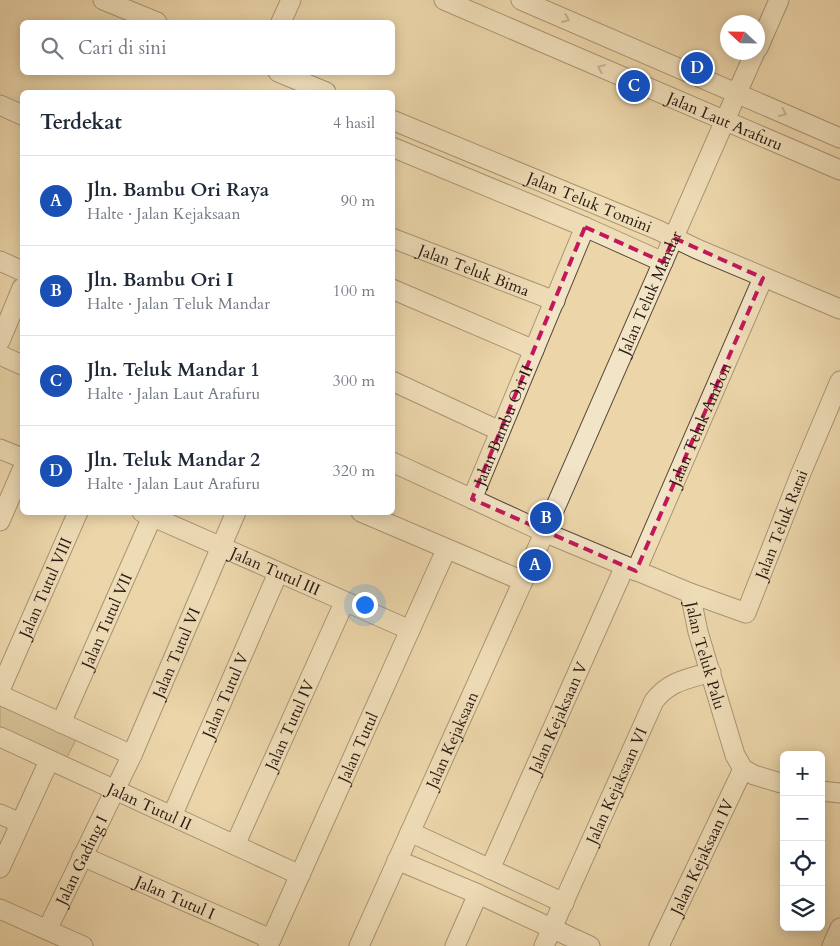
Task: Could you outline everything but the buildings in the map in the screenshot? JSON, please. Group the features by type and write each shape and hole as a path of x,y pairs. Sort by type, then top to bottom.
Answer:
{"street":[{"path":"103,0 152,20"},
{"path":"283,20 290,0"},
{"name":"Jalan Laut Arafuru","path":"444,0 840,170"},
{"name":"Jalan Laut Arafuru","path":"521,0 840,138"},
{"path":"765,32 779,0"},
{"name":"Jalan Teluk Mandar","path":"544,532 752,60"},
{"path":"285,75 321,90"},
{"path":"0,105 20,114"},
{"name":"Jalan Teluk Tomini","path":"395,121 840,309"},
{"name":"Jalan Teluk Tomini","path":"395,148 585,227 663,262"},
{"name":"Jalan Bambu Ori II","path":"472,499 585,227"},
{"name":"Jalan Teluk Bima","path":"395,239 555,302"},
{"path":"0,261 20,270"},
{"name":"Jalan Teluk Ambon","path":"630,568 763,278"},
{"path":"395,290 534,350"},
{"path":"0,340 20,293"},
{"path":"0,355 20,364"},
{"path":"395,382 500,431"},
{"name":"Jalan Teluk Ratai","path":"690,593 746,613 801,472 840,382"},
{"path":"0,449 20,457"},
{"name":"Jalan Teluk Palu","path":"395,463 544,532 690,593 698,632 736,755 743,769"},
{"path":"0,521 20,475"},
{"name":"Jalan Tutul VIII","path":"0,690 77,515"},
{"name":"Jalan Tutul III","path":"147,515 344,603 410,630"},
{"name":"Jalan Tutul VII","path":"61,723 147,515"},
{"name":"Jalan Tutul VI","path":"115,791 235,515"},
{"path":"368,515 446,550 523,581"},
{"name":"Jalan Kejaksaan","path":"359,946 544,532"},
{"name":"Jalan Tutul","path":"269,943 446,550"},
{"name":"Jalan Kejaksaan V","path":"490,869 630,568"},
{"name":"Jalan Tutul V","path":"172,816 278,573"},
{"name":"Jalan Tutul IV","path":"235,845 344,603"},
{"name":"Jalan Kejaksaan VI","path":"548,938 654,700 671,684 711,672"},
{"path":"0,695 132,755"},
{"name":"Jalan Tutul II","path":"0,737 300,875"},
{"path":"0,868 49,760"},
{"path":"743,769 754,775 780,783"},
{"name":"Jalan Kejaksaan IV","path":"659,946 743,769"},
{"name":"Jalan Gading I","path":"46,930 115,791"},
{"path":"825,791 840,793"},
{"path":"0,814 20,823"},
{"path":"410,832 564,902"},
{"name":"Jalan Tutul I","path":"82,856 269,943"},
{"path":"398,860 478,894 548,938 590,946"},
{"path":"455,946 478,894"},
{"path":"2,914 83,946"},
{"path":"832,946 840,928"}],"highlighted area":[{"path":"585,227 663,262 674,238 763,278 636,571 472,499"}],"shaded area":[{"path":"0,697 80,732 65,761 0,731"}],"place":[{"name":"Jln. Teluk Mandar 2","path":"697,68"},
{"name":"Jln. Teluk Mandar 1","path":"634,86"},
{"name":"Jln. Bambu Ori I","path":"546,518"},
{"name":"Jln. Bambu Ori Raya","path":"535,565"}]}
